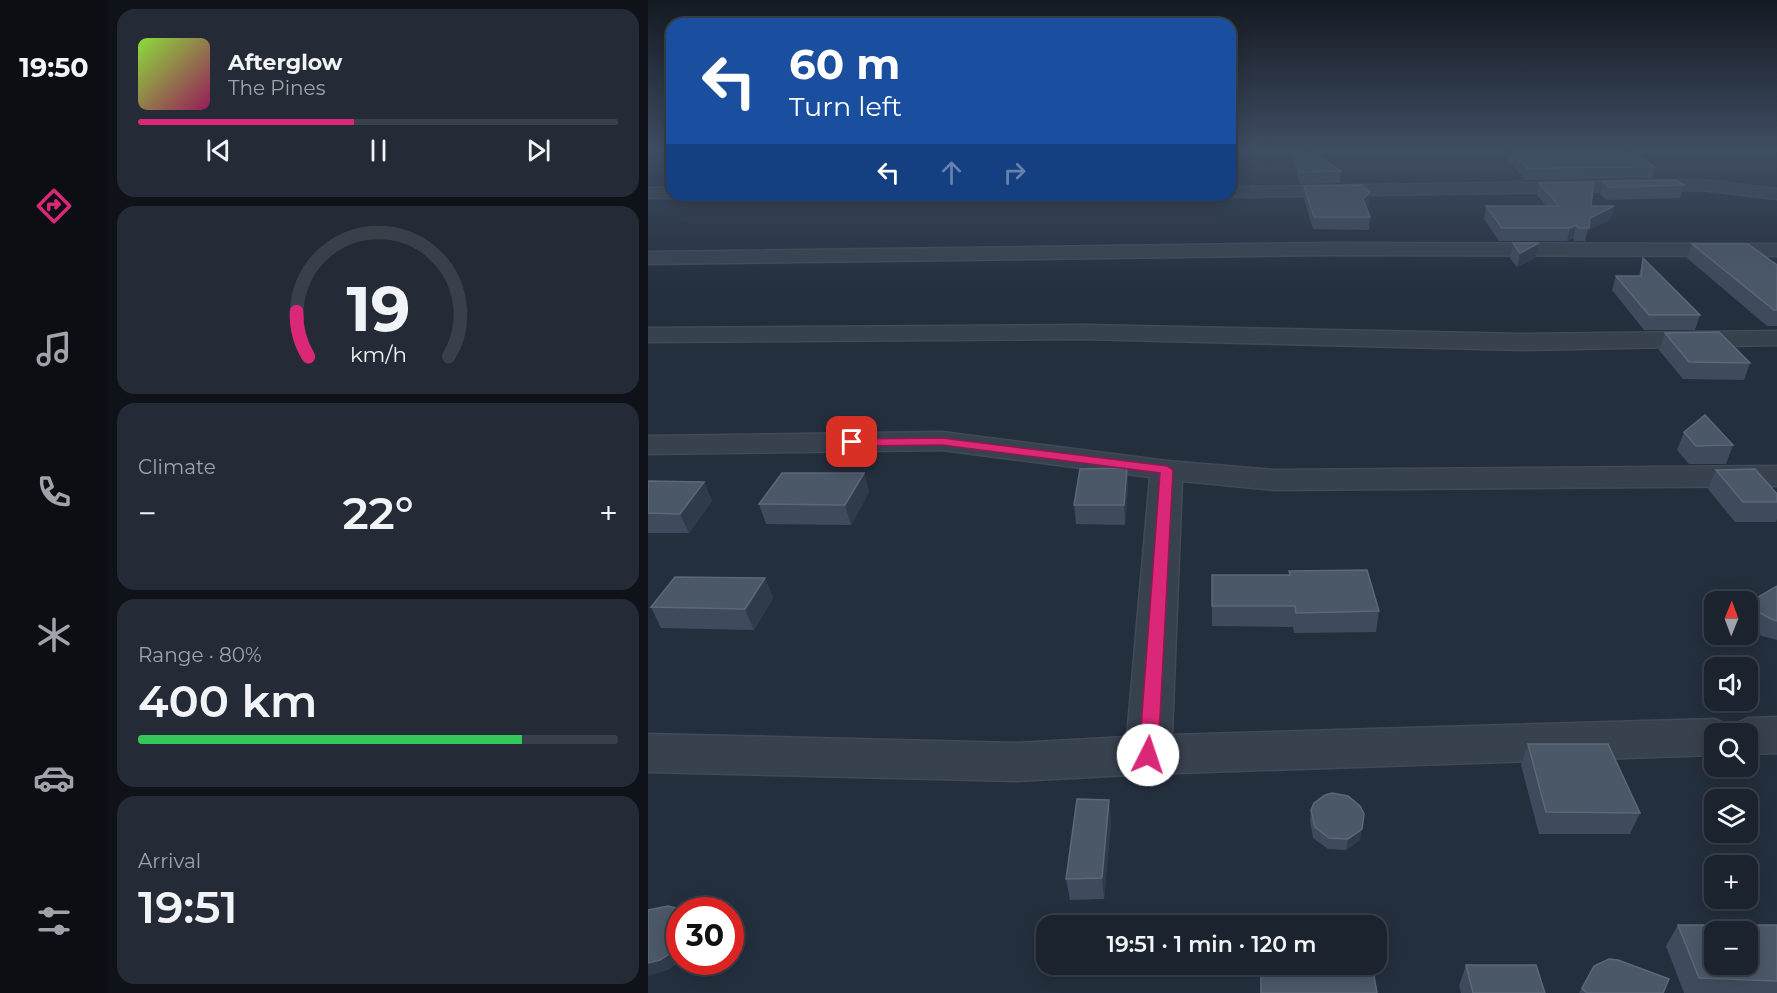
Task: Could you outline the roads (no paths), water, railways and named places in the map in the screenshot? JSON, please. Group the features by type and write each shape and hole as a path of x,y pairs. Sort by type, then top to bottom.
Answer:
{"street":[{"path":"648,258 1332,249 1777,250"},
{"path":"648,335 1084,332 1523,342 1777,338"},
{"path":"648,445 942,441 1167,470 1275,480 1777,477"},
{"path":"1148,755 1167,470"},
{"path":"1758,736 1777,735"},
{"path":"648,753 1016,762 1148,755 1704,737"}]}
